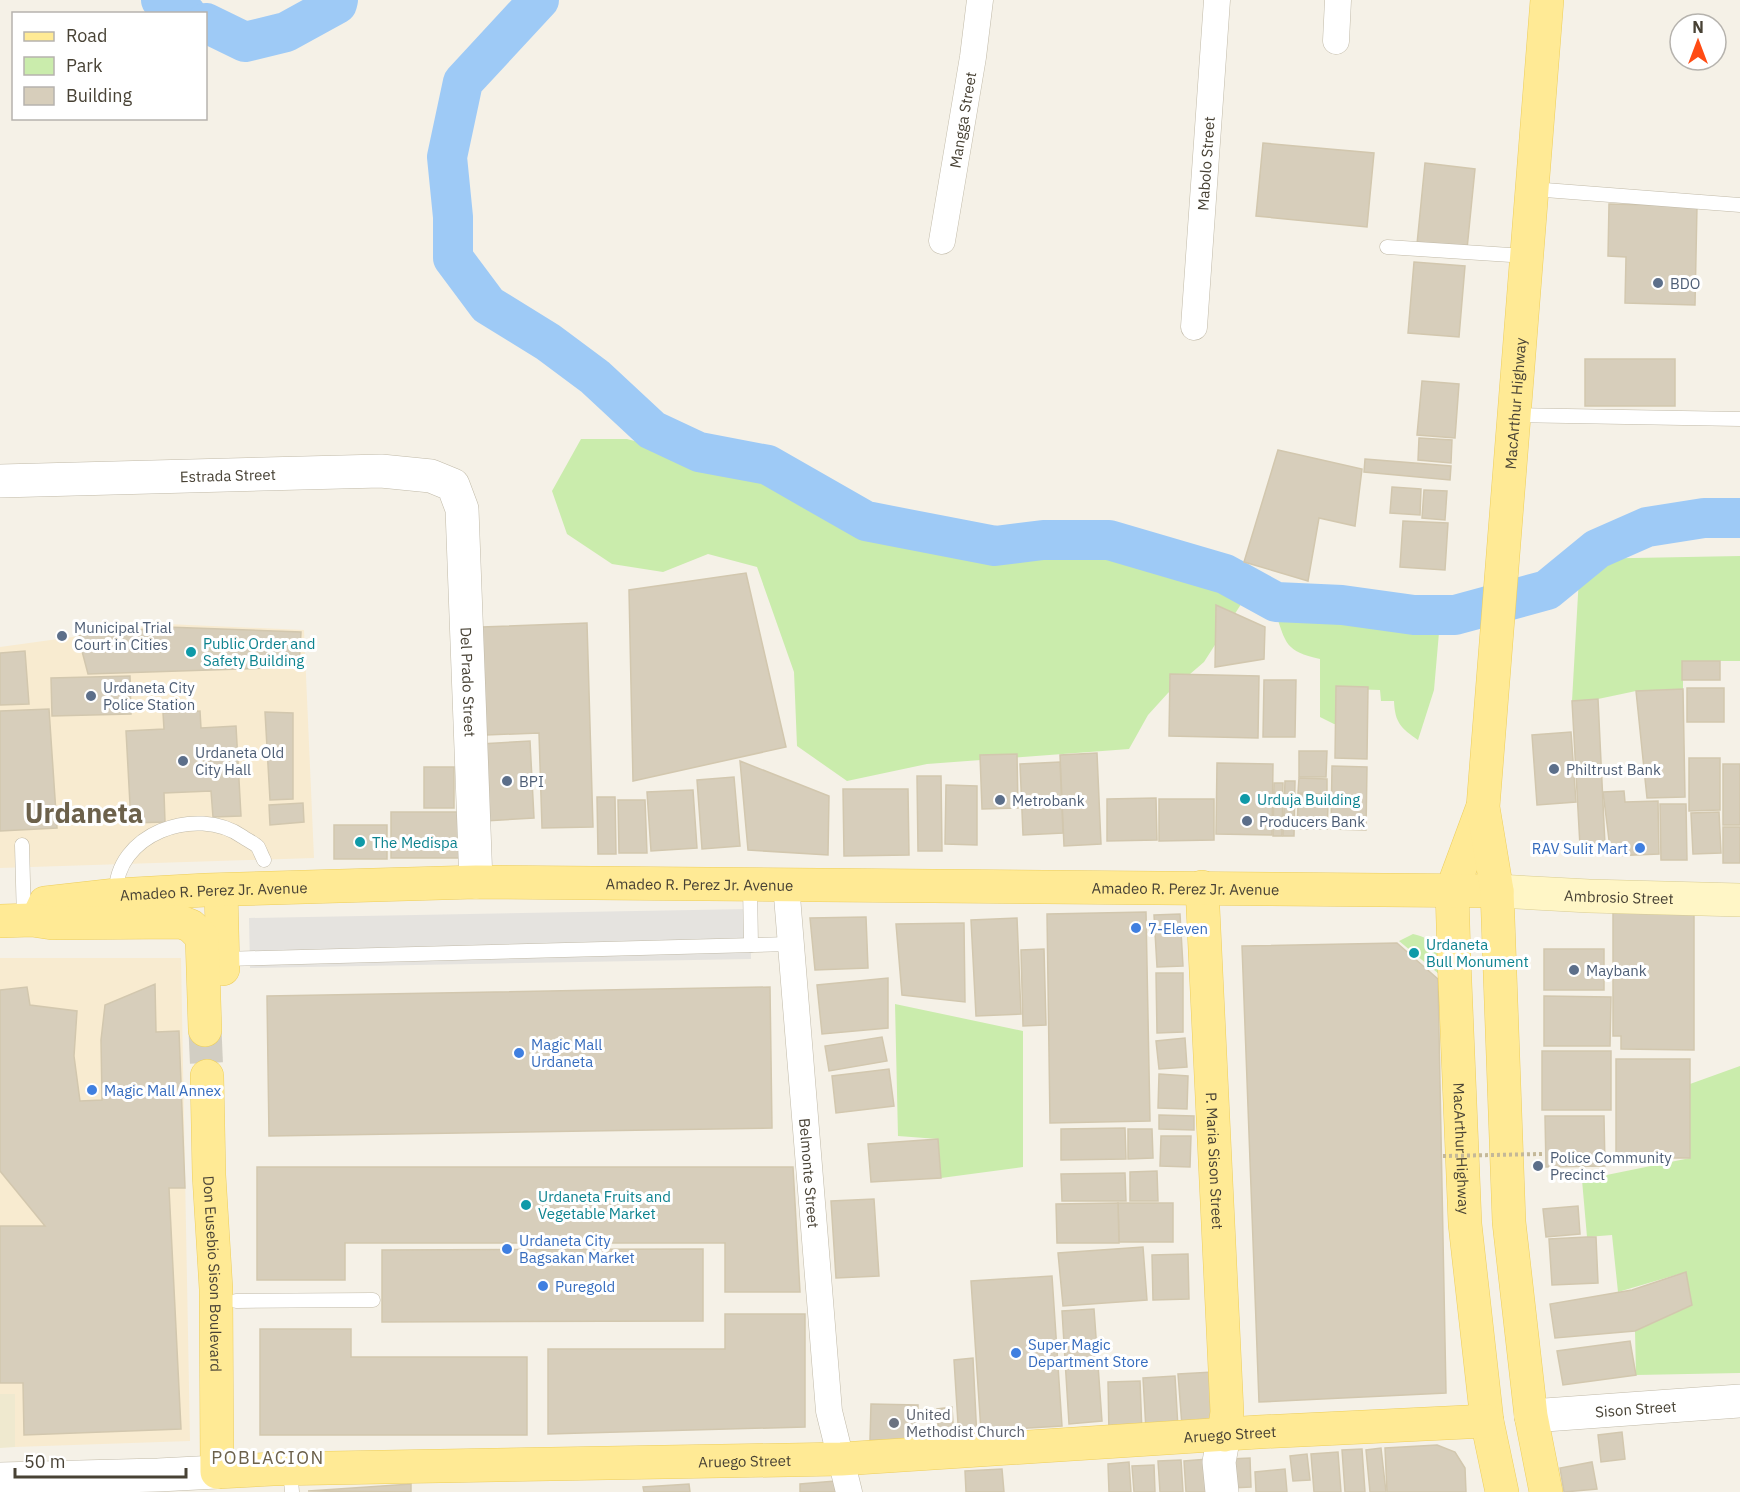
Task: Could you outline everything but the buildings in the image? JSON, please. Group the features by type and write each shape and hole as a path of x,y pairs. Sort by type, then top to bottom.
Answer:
{"main road":[{"name":"MacArthur Highway","path":"1546,0 1483,807 1497,891 1509,1222 1531,1416 1546,1492"},
{"name":"MacArthur Highway","path":"1483,807 1452,890 1452,1144 1465,1224 1487,1421 1502,1492"},
{"name":"Amadeo R. Perez Jr. Avenue","path":"20,920 45,903 116,895 477,882 1497,891"},
{"name":"P. Maria Sison Street","path":"1202,887 1227,1412 1224,1435"},
{"path":"20,920 52,923 181,922 191,926 202,937 215,1030 223,960 221,890"},
{"name":"Amadeo R. Perez Jr. Avenue","path":"1204,927 1219,914 1236,908 1328,908 1387,911 1399,904 1409,890"},
{"name":"Ambrosio Street","path":"1497,891 1740,900"},
{"name":"Don Eusebio Sison Boulevard","path":"215,1075 236,1276 230,1474 209,1175 215,1075"},
{"path":"1452,1144 1506,1130"},
{"name":"Aruego Street","path":"230,1474 291,1481 841,1459 1487,1421"}],"street":[{"name":"Mangga Street","path":"942,241 973,57 980,0"},
{"name":"Mabolo Street","path":"1194,327 1217,0"},
{"path":"1336,41 1338,0"},
{"name":"Estrada Street","path":"0,481 381,471 431,476 453,485"},
{"name":"Del Prado Street","path":"453,485 462,509 477,882"},
{"name":"Belmonte Street","path":"786,884 829,1411 849,1492"},
{"name":"Sison Street","path":"1531,1416 1740,1401"},
{"path":"1222,1492 1219,1462 1224,1435"},
{"name":"Aruego Street","path":"0,1479 230,1474"}],"lane":[{"path":"1532,189 1740,205"},
{"path":"1387,247 1527,256"},
{"path":"1514,415 1740,419"},
{"path":"116,895 115,881 127,857 149,837 175,824 205,822 233,830 258,847 264,860"},
{"path":"20,920 22,845"},
{"path":"750,884 751,945"},
{"path":"223,960 790,944"},
{"path":"236,1301 373,1300"}],"path":[{"path":"1452,1144 1542,1154"}],"shaded area":[{"path":"167,624 304,630 314,858 0,868 0,647"},
{"path":"750,909 751,959 250,968 249,918"},
{"name":"Magic Mall Annex","path":"0,958 181,958 190,1441 15,1447 15,1394 0,1394"},
{"path":"0,1394 15,1394 15,1447 0,1448"}],"green space":[{"path":"581,439 627,439 783,480 843,520 948,543 991,551 1013,551 1036,544 1088,545 1136,553 1162,566 1245,598 1204,662 1168,693 1148,715 1129,749 927,764 847,781 797,746 794,672 757,567 708,554 663,572 612,564 567,534 552,491"},
{"path":"1740,556 1740,661 1683,661 1683,689 1636,691 1598,699 1572,701 1580,559"},
{"path":"1275,611 1440,621 1434,690 1418,740 1400,724 1394,701 1381,701 1380,690 1349,689 1348,726 1334,724 1320,717 1320,659 1300,653 1288,644"},
{"path":"1413,934 1429,940 1438,949 1441,958 1439,974 1399,941"},
{"path":"895,1004 1023,1031 1023,1167 941,1178 938,1139 898,1136"},
{"path":"1740,1066 1740,1373 1636,1375 1635,1331 1692,1305 1686,1272 1618,1292 1612,1235 1587,1237 1582,1180 1690,1158 1690,1084"}],"waterway":[{"path":"161,0 182,12"},
{"path":"207,23 245,42 286,32 337,4 338,0"},
{"path":"539,0 463,82 447,157 453,217 453,258 488,305 548,342 595,377 652,430 699,452 768,465 866,521 995,546 1043,540 1109,540 1225,574 1276,602 1342,605 1414,615 1455,615 1547,590 1597,549 1647,527 1704,518 1740,518"}],"tunnel":[{"path":"205,1030 207,1076"}],"place":[{"name":"BDO","path":"1658,283"},
{"name":"Municipal Trial Court in Cities","path":"62,636"},
{"name":"Public Order and Safety Building","path":"191,652"},
{"name":"Urdaneta City Police Station","path":"91,696"},
{"name":"Urdaneta Old City Hall","path":"183,761"},
{"name":"Philtrust Bank","path":"1554,769"},
{"name":"BPI","path":"507,781"},
{"name":"Urduja Building","path":"1245,799"},
{"name":"Metrobank","path":"1000,800"},
{"name":"Producers Bank","path":"1247,821"},
{"name":"The Medispa","path":"360,842"},
{"name":"RAV Sulit Mart","path":"1640,848"},
{"name":"7-Eleven","path":"1136,928"},
{"name":"Urdaneta Bull Monument","path":"1414,953"},
{"name":"Maybank","path":"1574,970"},
{"name":"Magic Mall Urdaneta","path":"519,1053"},
{"name":"Magic Mall Annex","path":"92,1090"},
{"name":"Police Community Precinct","path":"1538,1166"},
{"name":"Urdaneta Fruits and Vegetable Market","path":"526,1205"},
{"name":"Urdaneta City Bagsakan Market","path":"507,1249"},
{"name":"Puregold","path":"543,1286"},
{"name":"Super Magic Department Store","path":"1016,1353"},
{"name":"United Methodist Church","path":"894,1423"}],"district":[{"name":"Urdaneta","path":"84,812"},
{"name":"POBLACION","path":"268,1457"}]}
